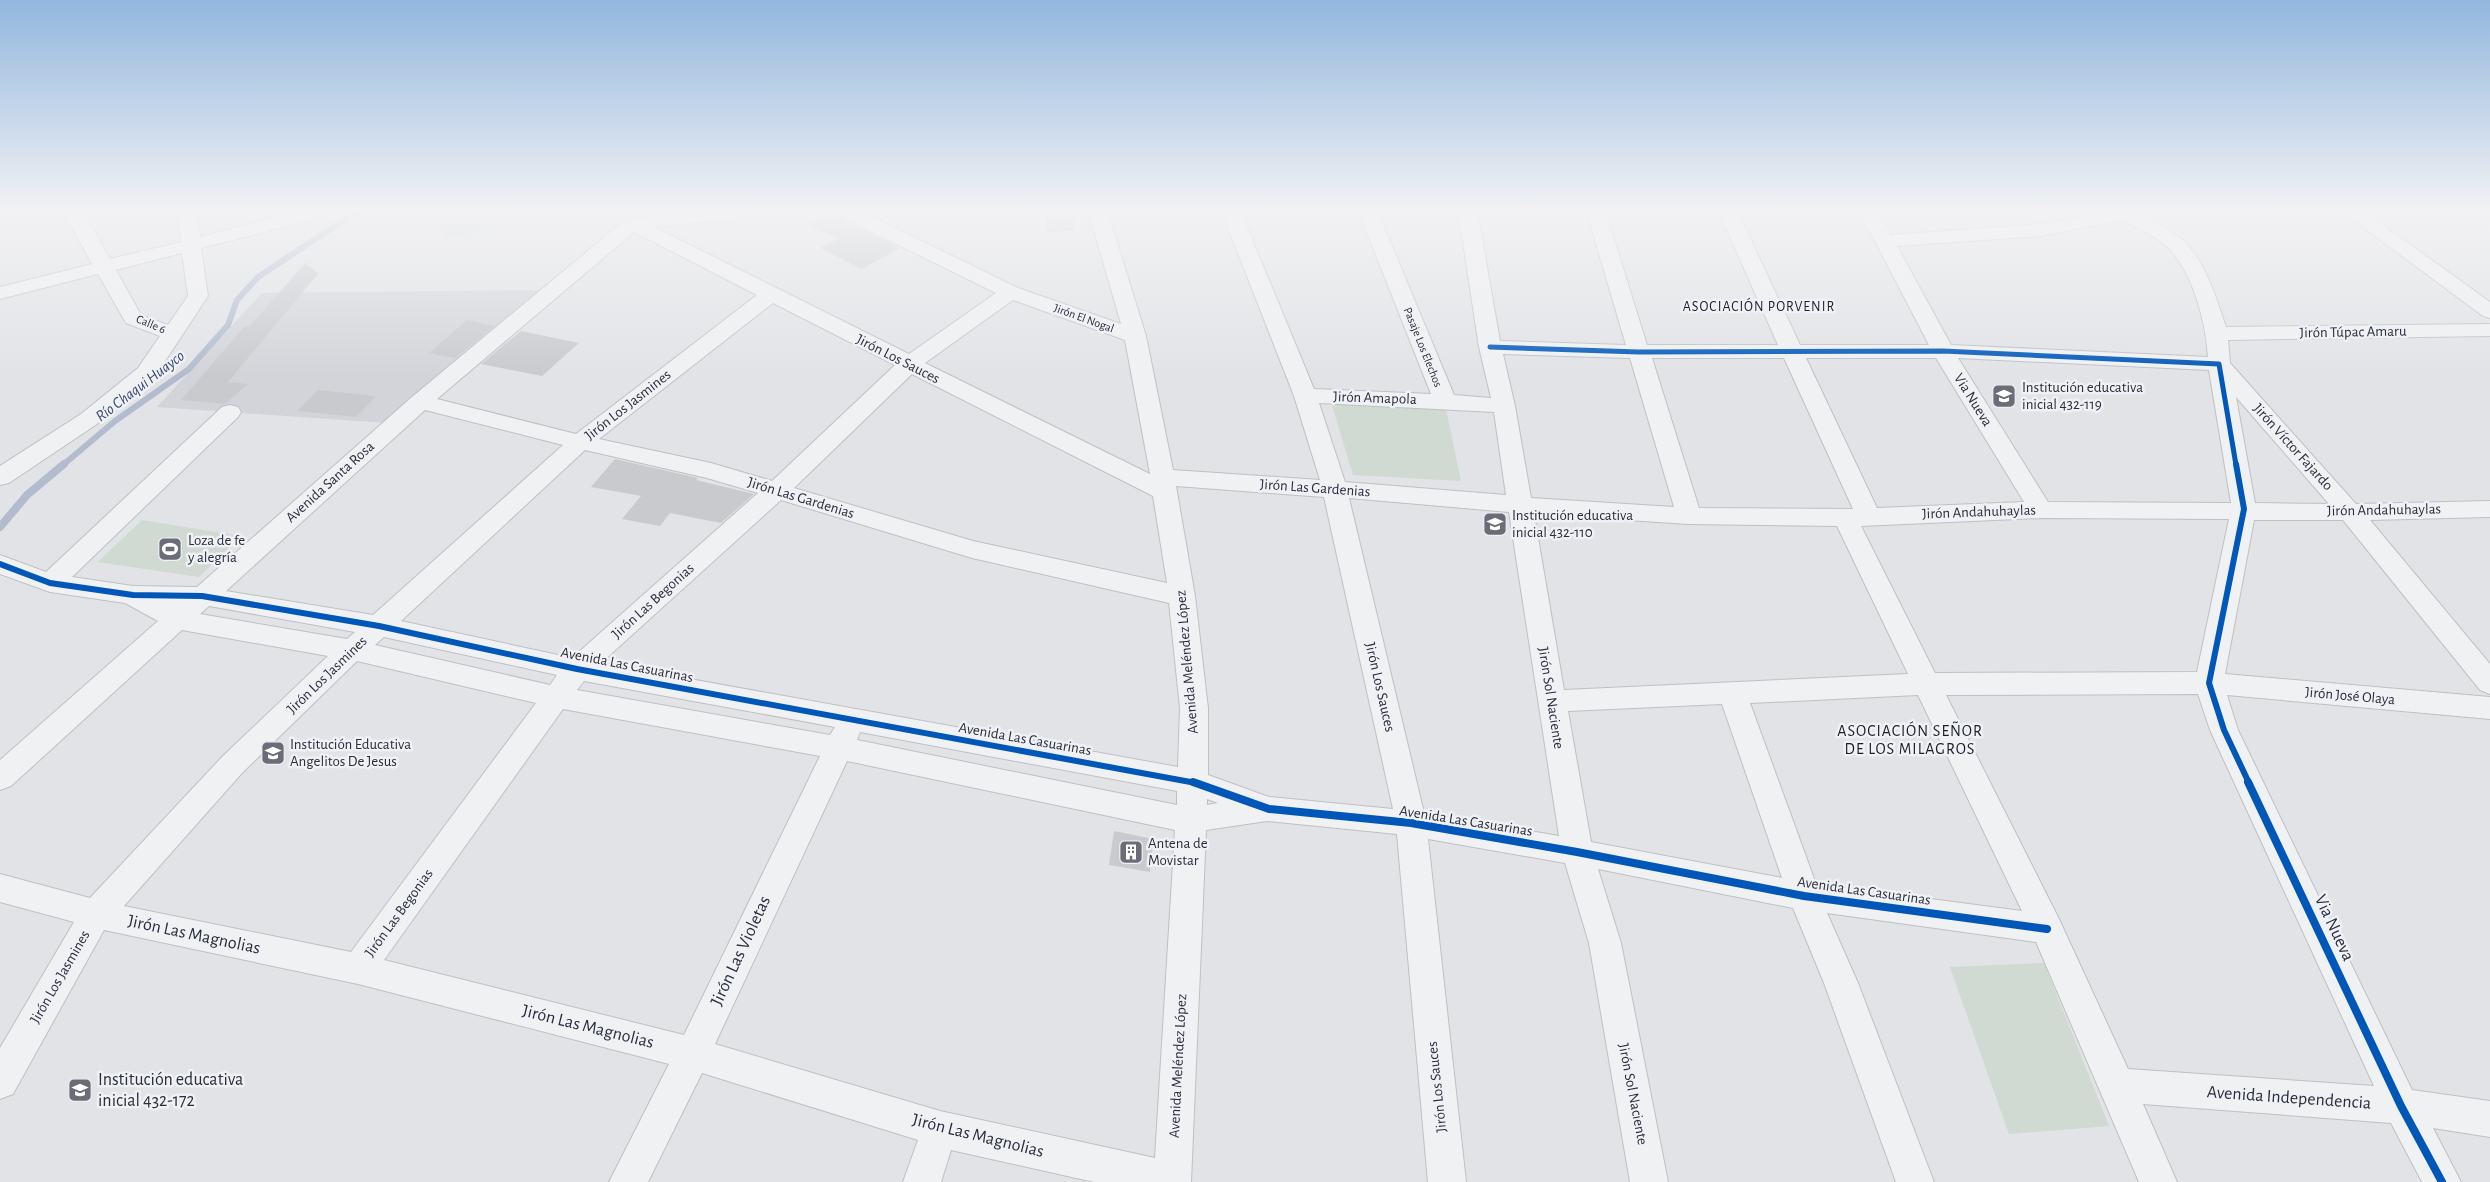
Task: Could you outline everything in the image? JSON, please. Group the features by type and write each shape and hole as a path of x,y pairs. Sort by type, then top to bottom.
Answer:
{"street":[{"path":"0,293 106,265"},
{"path":"0,477 89,419 146,373 160,355 171,333 183,320 198,296 193,265"},
{"name":"Avenida Santa Rosa","path":"0,778 420,402 583,265"},
{"name":"Jirón Los Sauces","path":"714,265 909,364 1163,485"},
{"name":"Jirón El Nogal","path":"956,265 1011,292 1135,336"},
{"name":"Avenida Meléndez López","path":"1114,265 1135,336 1163,485 1182,596 1194,708 1193,782 1172,1182"},
{"name":"Jirón Los Sauces","path":"1252,265 1305,396 1335,490 1411,823 1447,1182"},
{"name":"Pasaje Los Elechos","path":"1390,265 1445,401"},
{"name":"Jirón Sol Naciente","path":"1476,265 1490,347 1504,406 1577,852 1605,944 1649,1182"},
{"path":"1612,265 1688,516"},
{"path":"1753,265 1793,352 1857,517 1926,684 2048,929 2158,1182"},
{"name":"Via Nueva","path":"1898,265 1943,351 2041,510"},
{"path":"1552,701 1926,684 2209,683 2244,509 2220,364 2217,334 2206,298 2191,265"},
{"path":"2425,265 2490,312"},
{"name":"Calle 6","path":"102,266 133,319 171,333"},
{"name":"Jirón Las Begonias","path":"358,969 577,669 777,490 909,364 1011,292"},
{"name":"Jirón Los Jasmines","path":"0,1082 96,914 232,765 352,650 580,442 771,294"},
{"name":"Jirón Túpac Amaru","path":"2217,334 2490,330"},
{"path":"1490,347 1639,352 1943,351 2220,364"},
{"name":"Jirón Víctor Fajardo","path":"2220,364 2350,512 2490,683"},
{"name":"Jirón Amapola","path":"1305,396 1445,401 1504,406"},
{"name":"Jirón Las Gardenias","path":"420,402 580,442 711,471 972,549 1182,596"},
{"path":"50,583 230,412"},
{"name":"Jirón Las Gardenias","path":"1163,485 1335,490 1468,499"},
{"name":"Jirón Andahuhaylas","path":"1468,499 1519,505 1688,516 1857,517 2041,510 2244,509 2350,512 2490,509"},
{"name":"Avenida Las Casuarinas","path":"0,564 50,583 133,595 202,596 378,626 577,669 1193,782 1269,808 1411,823 1577,852 1804,896 2048,929"},
{"name":"Avenida Las Casuarinas","path":"133,595 178,620 352,650 557,697 838,748 1190,820 1269,808"},
{"name":"Via Nueva","path":"2209,683 2224,730 2401,1106 2442,1182"},
{"name":"Jirón José Olaya","path":"2209,683 2490,708"},
{"path":"1733,694 1804,896 1841,983 1915,1182"},
{"name":"Jirón Las Violetas","path":"628,1182 693,1054 838,748 854,720"},
{"name":"Jirón Las Magnolias","path":"0,888 96,914 358,969 693,1054 940,1130 1172,1182"},
{"name":"Avenida Independencia","path":"2117,1085 2401,1106 2490,1120"},
{"path":"922,1182 940,1130"}],"shaded area":[{"path":"539,290 386,423 157,407 262,293"},
{"path":"1331,402 1445,405 1461,481 1353,475"},
{"name":"Loza de fe y alegría","path":"142,520 241,536 199,577 98,562"},
{"path":"2044,963 2109,1126 2009,1134 1950,967"}],"building":[{"path":"303,265 308,265 318,274 228,382 248,384 225,404 181,400 245,326 250,326"},
{"path":"854,265 869,265 862,269"},
{"path":"467,320 495,326 455,358 429,353"},
{"path":"521,331 579,343 542,376 481,364"},
{"path":"318,390 376,396 356,417 297,411"},
{"path":"615,459 698,478 696,480 754,494 721,523 670,513 660,526 622,519 641,496 591,487"},
{"name":"Antena de Movistar","path":"1114,831 1153,839 1150,872 1109,865"}],"waterway":[{"name":"Río Chaqui Huayco","path":"63,465 115,421 189,369 228,325 237,300 258,277 276,265"},
{"name":"Río Chaqui Huayco","path":"0,527 27,495 64,464"}],"cycle path":[{"path":"1490,347 1639,352 1943,351 2219,364 2244,509 2209,683 2224,730 2401,1106 2442,1182"},
{"path":"0,564 50,583 133,595 202,596 379,626 577,669 1193,782 1269,809 1411,823 1577,852 1804,896 2047,929"}],"place":[{"name":"Institución educativa inicial 432-119","path":"2004,396"},
{"name":"Institución educativa inicial 432-110","path":"1495,524"},
{"name":"Loza de fe y alegría","path":"170,549"},
{"name":"Institución Educativa Angelitos De Jesus","path":"273,753"},
{"name":"Antena de Movistar","path":"1131,852"},
{"name":"Institución educativa inicial 432-172","path":"80,1090"}],"district":[{"name":"ASOCIACIÓN PORVENIR","path":"1759,307"},
{"name":"ASOCIACIÓN SEÑOR DE LOS MILAGROS","path":"1910,740"}]}
